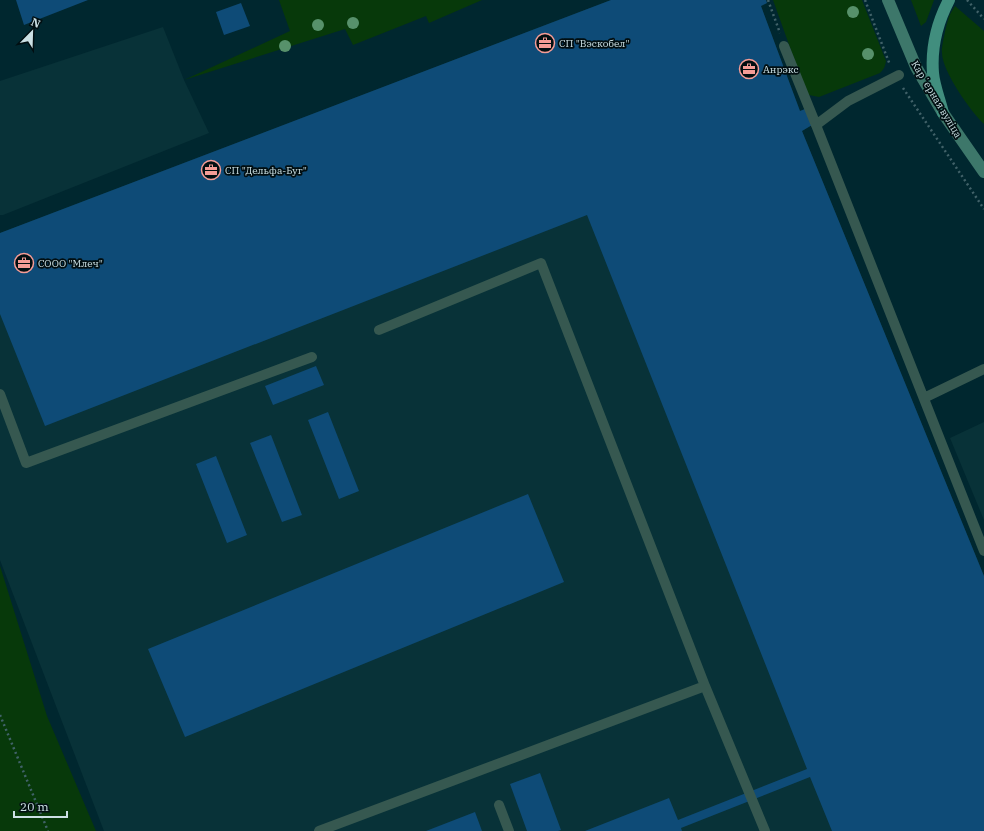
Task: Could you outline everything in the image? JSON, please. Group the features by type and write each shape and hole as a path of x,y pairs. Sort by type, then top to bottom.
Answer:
{"main road":[{"path":"943,113 933,74 933,50 936,31 949,0"}],"street":[{"name":"Карʼерная вуліца","path":"888,0 916,67 943,113 981,160 984,172"}],"lane":[{"path":"784,46 984,550"},
{"path":"816,125 848,102 897,76"},
{"path":"379,330 541,263 705,686 765,831"},
{"path":"0,394 26,463 312,357"},
{"path":"924,398 984,369"},
{"path":"319,831 705,686"},
{"path":"499,804 509,831"}],"path":[{"path":"768,0 784,46"},
{"path":"865,0 897,76 984,208"},
{"path":"968,0 984,19"},
{"path":"0,715 48,831"}],"shaded area":[{"path":"611,0 766,0 767,3 761,6 800,111 805,109 812,125 802,131 984,576 984,831 104,831 0,560 0,233"},
{"path":"163,27 184,80 209,133 0,215 0,81"},
{"path":"984,422 984,520 950,438"}],"green space":[{"path":"279,0 482,0 429,23 426,16 353,45 345,29 184,80 290,31"},
{"path":"773,0 862,0 886,61 885,66 880,73 819,97 809,95 806,92"},
{"path":"911,0 934,0 926,22 921,26"},
{"path":"955,6 984,31 984,124 958,91 943,61 942,50 944,35 949,16"},
{"path":"0,566 47,716 96,831 0,831"}],"building":[{"path":"16,0 88,0 24,25"},
{"path":"611,0 766,0 767,3 761,6 800,111 805,109 812,125 802,131 984,576 984,831 832,831 810,777 681,828 682,831 585,831 669,798 678,820 807,769 587,215 45,426 0,314 0,233"},
{"path":"241,3 250,26 224,35 216,12"},
{"path":"316,366 324,385 273,405 265,386"},
{"path":"328,412 359,491 339,499 308,420"},
{"path":"271,435 302,515 282,522 250,443"},
{"path":"216,456 247,535 227,543 196,464"},
{"path":"528,494 564,582 185,737 148,649"},
{"path":"540,773 561,830 527,831 510,784"},
{"path":"475,812 482,831 426,831"}],"place":[{"name":"СП \"Вэскобел\"","path":"545,43"},
{"name":"Анрэкс","path":"749,69"},
{"name":"СП \"Дельфа-Буг\"","path":"211,170"},
{"name":"СООО \"Млеч\"","path":"24,263"}]}
